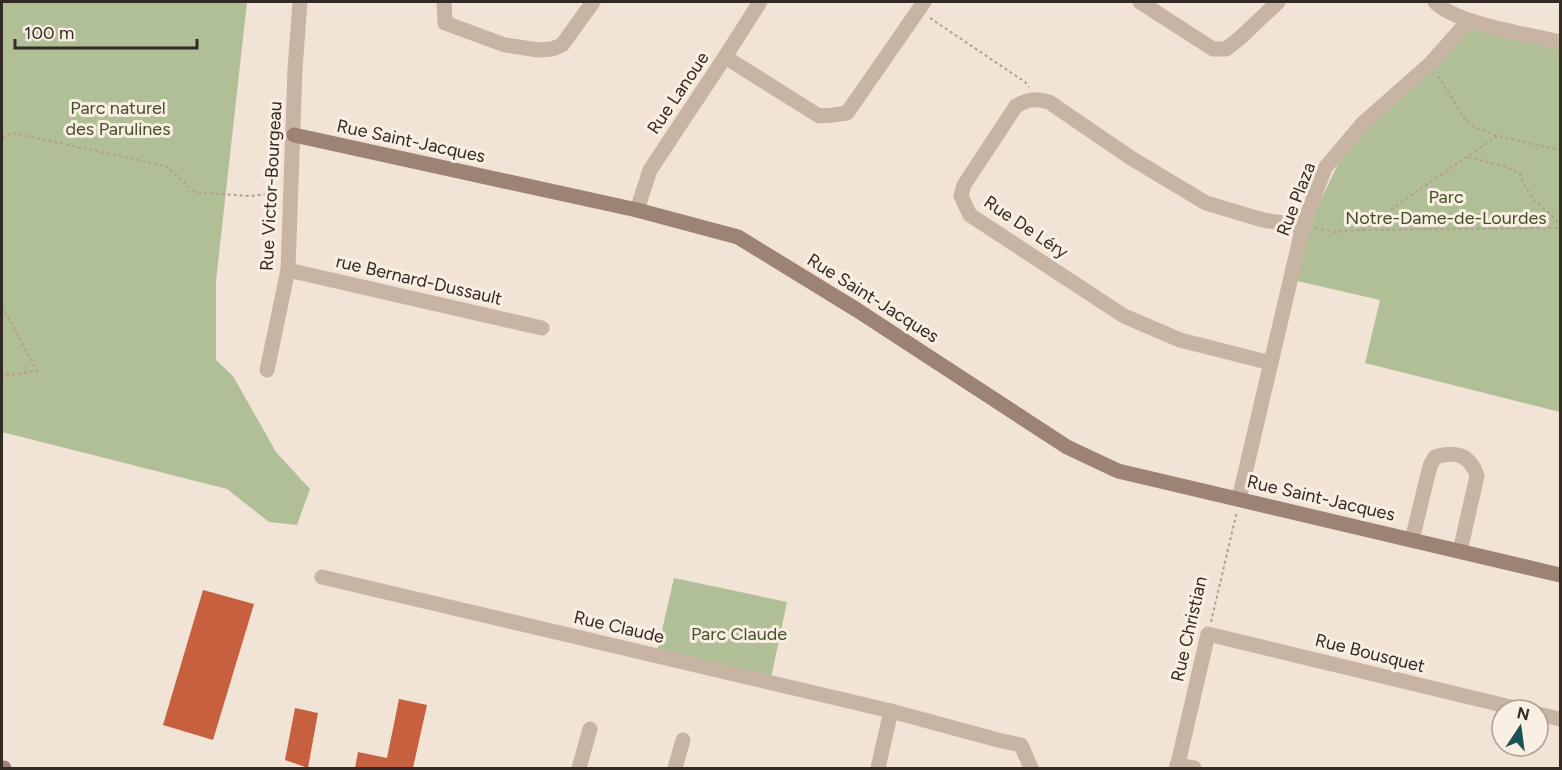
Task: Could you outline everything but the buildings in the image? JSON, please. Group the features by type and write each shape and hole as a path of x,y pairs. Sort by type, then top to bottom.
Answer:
{"street":[{"name":"Rue Victor-Bourgeau","path":"267,370 288,270 295,69 300,2"},
{"path":"444,2 445,23 505,45 538,50 552,49 562,45 593,2"},
{"name":"Rue Lanoue","path":"637,210 650,170 760,2"},
{"path":"1140,2 1213,49 1226,49 1278,2"},
{"path":"1435,2 1440,8 1468,21 1560,42"},
{"path":"725,57 819,116 833,116 847,112 921,6"},
{"name":"Rue Plaza","path":"1239,499 1303,226 1325,168 1363,123 1431,63 1468,21"},
{"path":"1039,99 1049,102 1131,158 1206,203 1263,220 1303,226"},
{"name":"Rue De Léry","path":"1039,99 1027,100 1016,106 964,185 961,196 970,215 1124,316 1180,340 1271,363"},
{"name":"Rue Saint-Jacques","path":"294,135 637,210 738,237 857,310 1067,447 1118,471 1560,575"},
{"name":"rue Bernard-Dussault","path":"288,270 542,328"},
{"name":"Rue Saint-Jacques","path":"1412,540 1430,466 1435,457 1452,454 1468,460 1477,476 1460,551"},
{"name":"Rue Claude","path":"322,577 891,711 998,741 1021,745 1030,768"},
{"name":"Rue Bousquet","path":"1208,634 1490,702"},
{"name":"Rue Christian","path":"1177,767 1208,634"},
{"path":"878,768 891,711"},
{"path":"579,768 590,729"},
{"path":"675,768 683,740"},
{"path":"1177,767 1194,768"}],"path":[{"path":"921,6 1025,82 1039,99"},
{"path":"1431,63 1463,116 1474,128 1498,136 1560,150"},
{"path":"2,136 14,133 166,166 195,192 249,196 292,192"},
{"path":"1361,230 1498,136"},
{"path":"1468,157 1507,167 1520,174 1535,201 1560,223"},
{"path":"1303,226 1334,232 1560,228"},
{"path":"2,306 37,371 2,376"},
{"name":"Rue Christian","path":"1208,634 1239,499"}],"green space":[{"name":"Parc naturel des Parulines","path":"2,2 247,2 216,281 216,360 233,376 276,452 310,489 297,525 269,522 227,489 2,432"},
{"name":"Parc Notre-Dame-de-Lourdes","path":"1468,26 1560,44 1560,412 1365,363 1380,300 1297,281 1310,223 1347,145"},
{"name":"Parc Claude","path":"674,578 787,602 770,683 656,656"}]}
